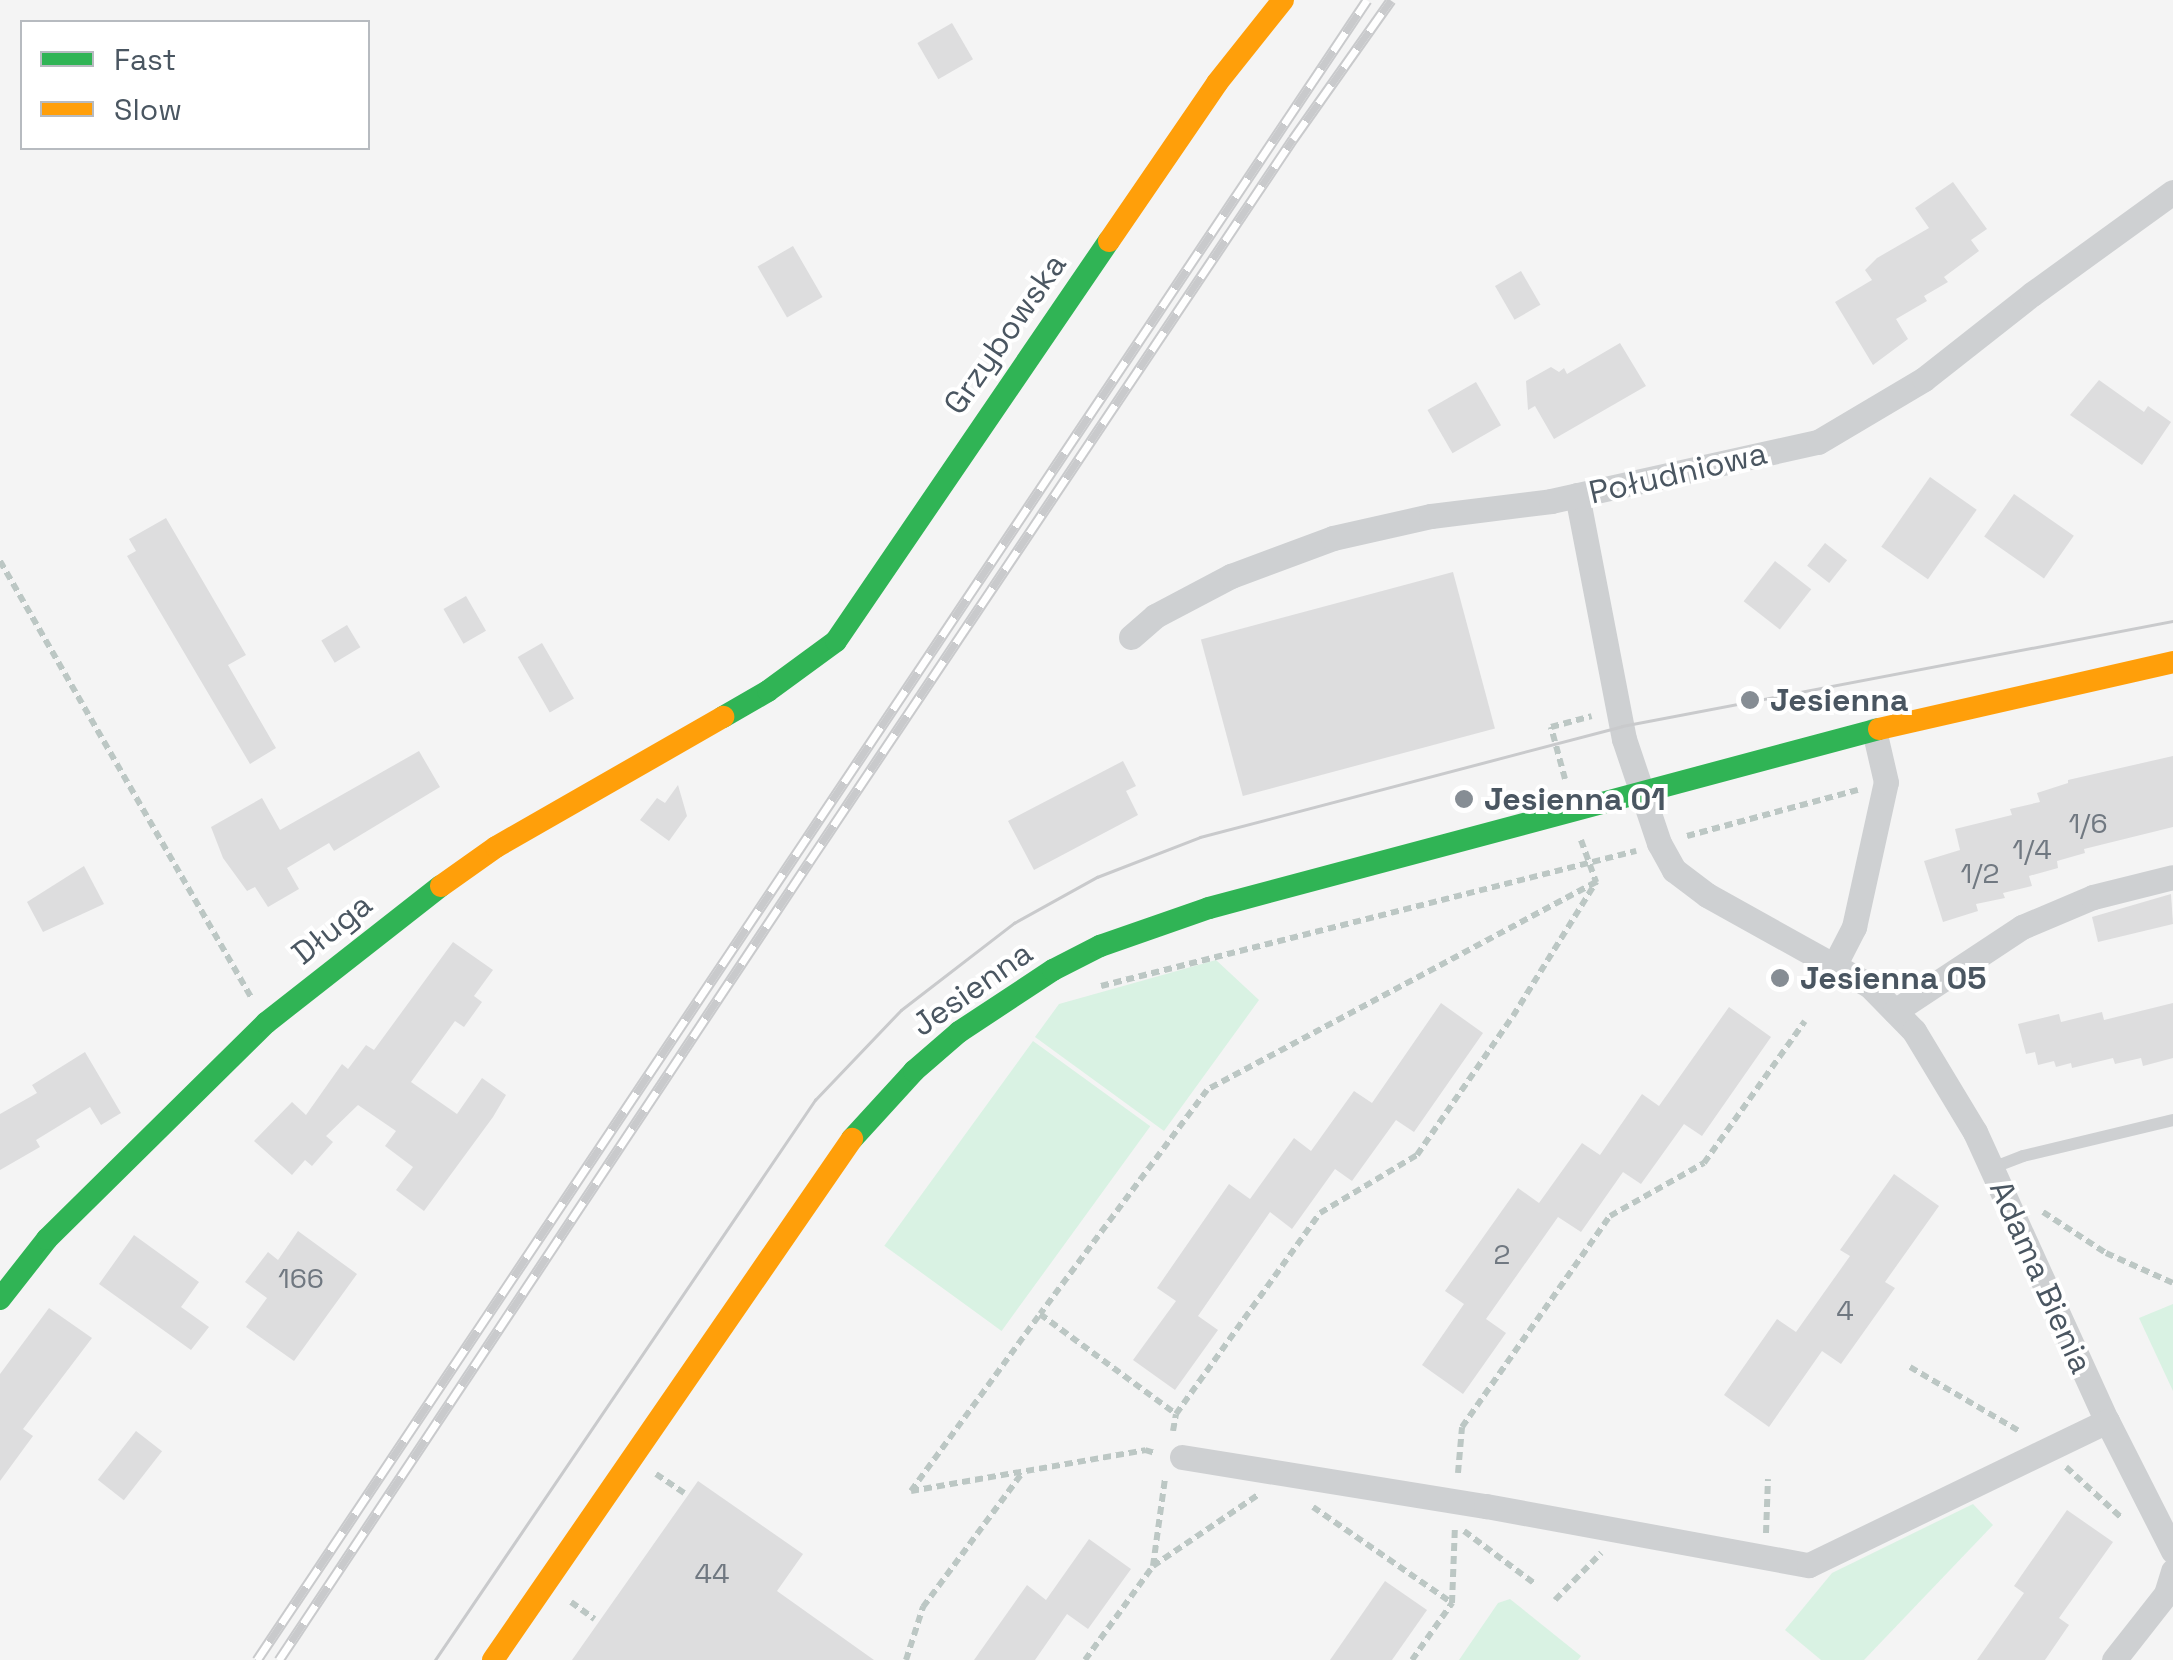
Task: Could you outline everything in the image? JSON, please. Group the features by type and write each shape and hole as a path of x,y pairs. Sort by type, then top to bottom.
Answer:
{"street":[{"name":"Grzybowska","path":"768,691 836,641 852,622 1195,116 1282,0"},
{"name":"Południowa","path":"1131,637 1155,616 1232,576 1333,538 1431,516 1578,495 1818,442 1924,379 2060,272 2173,192"},
{"name":"Adama Bienia","path":"1578,495 1638,792 1674,870 1707,894 1869,984 1914,1030 1995,1176 2107,1421 2173,1551"},
{"name":"Jesienna","path":"494,1660 838,1154 914,1071 959,1032 1053,970 1160,922 1874,730 2173,662"},
{"name":"Długa","path":"0,1299 47,1239 266,1023 410,908 496,847 768,691"},
{"path":"1835,964 1854,927 1886,782 1874,730"},
{"path":"1896,1011 2022,927 2092,897 2173,877"},
{"path":"1172,1458 1455,1513 1623,1531 1809,1565 2107,1421"},
{"path":"2114,1660 2166,1594 2173,1571"}],"lane":[{"path":"1995,1176 2023,1156 2173,1120"}],"path":[{"path":"0,560 266,1023"},
{"path":"1684,837 1866,788"},
{"path":"1091,988 1588,866 1646,848"},
{"path":"1153,1566 1172,1458 1176,1414 1320,1213 1417,1156 1513,1016 1596,882 1207,1090 911,1491 1145,1450 1172,1458"},
{"path":"1412,1660 1452,1603 1462,1427 1610,1216 1704,1163 1805,1021"},
{"path":"1995,1176 2106,1253 2173,1283"},
{"path":"1040,1314 1176,1414"},
{"path":"1910,1367 1944,1387"},
{"path":"650,1469 684,1494"},
{"path":"906,1660 923,1606 1024,1471"},
{"path":"1765,1556 1768,1479"},
{"path":"1085,1660 1153,1566 1261,1493"},
{"path":"1308,1504 1452,1603"},
{"path":"1455,1513 1534,1584"},
{"path":"1555,1600 1623,1531"},
{"path":"562,1596 594,1619"}],"green space":[{"path":"1216,960 1259,1000 1164,1131 1035,1037 1059,1004"},
{"path":"1033,1041 1150,1126 1002,1331 884,1246"},
{"path":"2173,1304 2173,1391 2139,1318"},
{"path":"1973,1504 1993,1525 1864,1660 1821,1660 1785,1630 1832,1573"},
{"path":"1510,1599 1581,1656 1578,1660 1459,1660 1498,1603"}],"building":[{"path":"952,23 973,59 938,79 917,43"},
{"path":"1953,182 1987,229 1971,240 1979,251 1944,277 1948,282 1924,296 1927,301 1896,319 1908,339 1873,365 1835,302 1872,280 1865,270 1877,258 1929,228 1915,208"},
{"path":"793,246 822,297 787,318 757,266"},
{"path":"1521,271 1540,305 1515,320 1495,286"},
{"path":"1620,343 1646,386 1554,439 1535,406 1528,410 1526,381 1551,367 1559,372 1564,368 1567,374"},
{"path":"2099,380 2144,412 2148,406 2171,422 2142,465 2070,415"},
{"path":"1476,382 1501,425 1453,453 1428,410"},
{"path":"1930,477 1977,510 1928,579 1881,547"},
{"path":"2014,494 2074,536 2044,578 1984,537"},
{"path":"166,518 246,655 228,665 276,748 250,764 127,556 136,551 129,539"},
{"path":"1825,543 1847,560 1829,583 1807,566"},
{"path":"1775,561 1811,589 1780,630 1744,601"},
{"path":"1453,572 1495,728 1243,796 1201,640"},
{"path":"466,596 486,631 463,644 443,609"},
{"path":"347,625 360,647 335,663 321,640"},
{"path":"542,643 574,698 550,712 518,657"},
{"path":"419,751 440,787 334,851 329,843 287,868 299,889 268,907 255,887 247,891 223,858 211,827 262,798 280,830"},
{"path":"2173,756 2173,827 2084,849 2085,853 2057,861 2058,868 2029,876 2032,886 2003,893 2005,898 1976,904 1978,911 1943,922 1924,861 1960,850 1955,829 2012,815 2010,809 2040,802 2037,793 2068,780"},
{"path":"1123,761 1136,786 1126,791 1138,815 1034,870 1008,821"},
{"path":"678,785 687,816 669,841 640,820 657,798 665,803"},
{"path":"84,866 104,904 43,932 27,902"},
{"path":"2171,894 2173,924 2098,942 2092,917"},
{"path":"453,942 493,970 474,996 482,1002 464,1027 455,1021 411,1082 457,1114 482,1078 506,1095 493,1117 424,1211 396,1190 413,1167 385,1146 396,1131 358,1105 326,1136 333,1142 312,1166 305,1160 292,1175 254,1141 292,1102 306,1115 342,1064 348,1069 366,1045 374,1050"},
{"path":"1441,1003 1483,1033 1414,1132 1396,1120 1352,1181 1335,1169 1292,1229 1270,1212 1198,1316 1218,1330 1175,1390 1133,1360 1176,1301 1157,1288 1229,1184 1250,1199 1294,1138 1311,1151 1354,1091 1372,1103"},
{"path":"2173,1003 2173,1058 2143,1066 2141,1058 2115,1064 2113,1058 2072,1068 2071,1063 2056,1067 2054,1061 2038,1065 2035,1052 2026,1054 2018,1024 2059,1014 2061,1022 2102,1012 2104,1020"},
{"path":"1729,1007 1771,1037 1702,1136 1684,1124 1641,1184 1623,1172 1581,1232 1558,1217 1486,1319 1506,1333 1463,1394 1422,1365 1464,1304 1445,1291 1518,1188 1539,1203 1582,1143 1600,1155 1642,1094 1659,1106"},
{"path":"85,1052 121,1113 101,1125 90,1107 36,1140 40,1147 0,1170 0,1114 37,1093 32,1085"},
{"path":"1894,1174 1939,1206 1885,1282 1895,1288 1841,1364 1822,1351 1769,1427 1724,1395 1777,1319 1796,1332 1850,1256 1840,1250"},
{"path":"298,1231 357,1274 294,1361 246,1327 267,1298 245,1282 268,1252 278,1260"},
{"path":"134,1235 199,1282 181,1307 209,1327 191,1350 99,1284"},
{"path":"49,1308 92,1338 23,1429 33,1436 0,1481 0,1374"},
{"path":"136,1431 162,1451 124,1500 98,1480"},
{"path":"698,1481 803,1554 777,1591 874,1660 572,1660"},
{"path":"2067,1510 2113,1542 2059,1618 2069,1625 2045,1660 1977,1660 2024,1593 2014,1586"},
{"path":"1089,1539 1131,1569 1088,1629 1067,1614 1035,1660 974,1660 1027,1585 1046,1600"},
{"path":"1385,1581 1427,1610 1392,1660 1330,1660"}],"tram line":[{"path":"435,1660 815,1100 901,1010 1014,923 1097,877 1200,837 1622,726 2173,621"}],"railway":[{"path":"257,1660 1367,0"},
{"path":"279,1660 1293,139 1391,0"}],"traffic: fast":[{"path":"723,717 768,691 836,641 1109,241"},
{"path":"852,1139 914,1071 959,1032 1053,970 1100,946 1209,908 1879,729"},
{"path":"0,1299 47,1239 266,1023 441,886"}],"traffic: slow":[{"path":"1109,241 1217,83 1283,0"},
{"path":"1879,729 2173,662"},
{"path":"441,886 496,847 723,717"},
{"path":"493,1660 852,1139"}],"place":[{"name":"Jesienna","path":"1750,700"},
{"name":"Jesienna 01","path":"1464,799"},
{"name":"Jesienna 05","path":"1780,978"}]}
